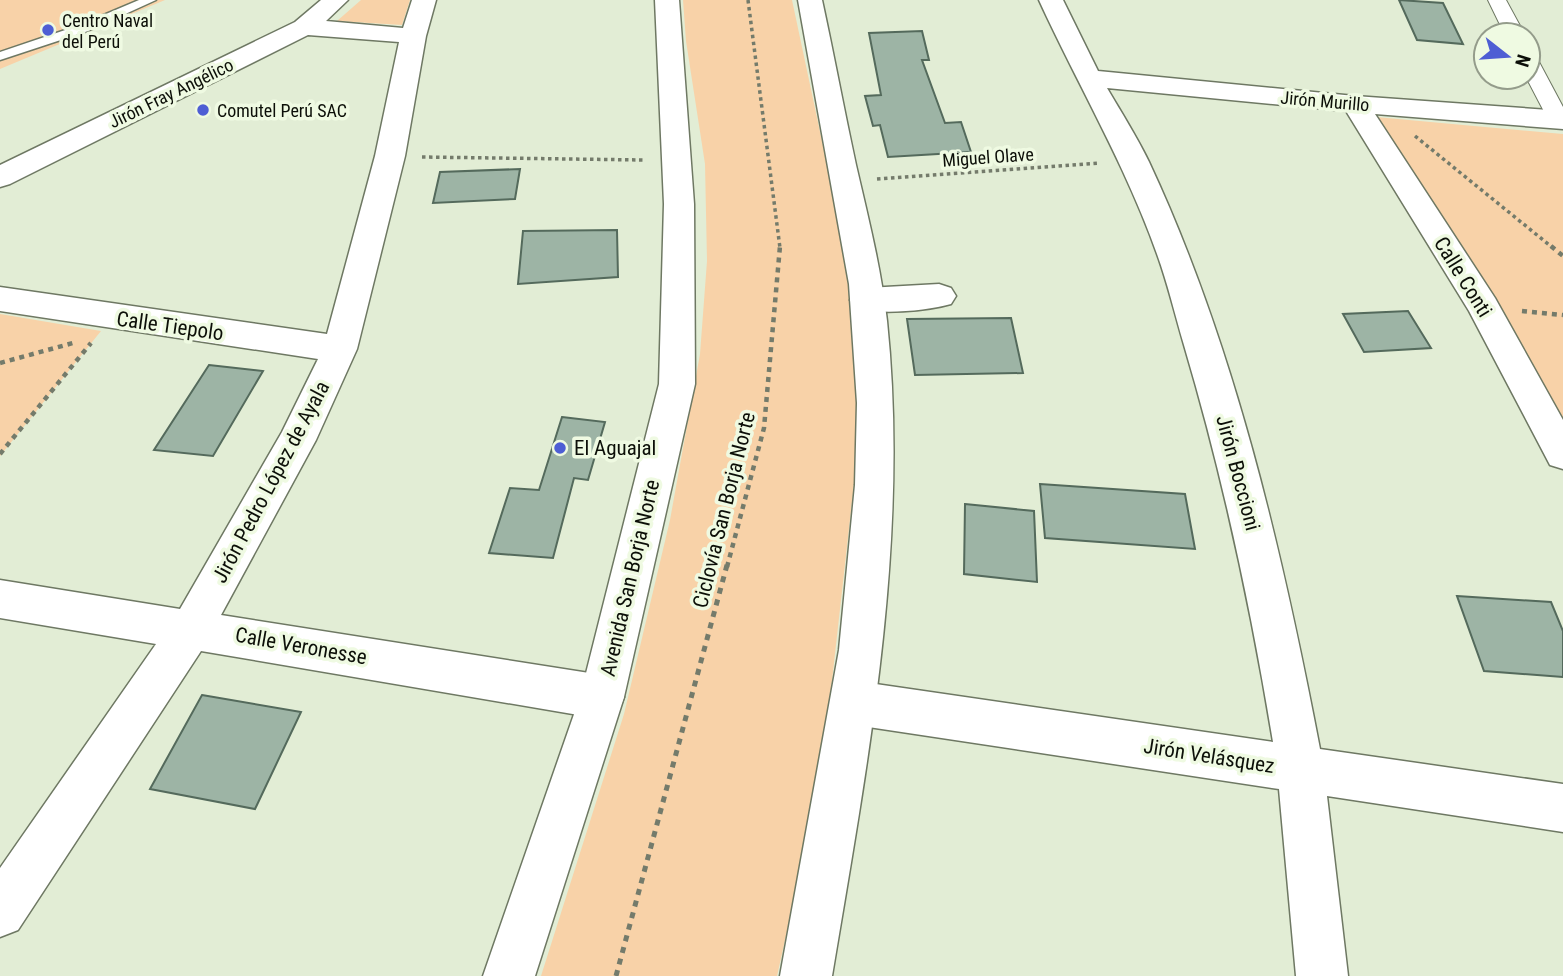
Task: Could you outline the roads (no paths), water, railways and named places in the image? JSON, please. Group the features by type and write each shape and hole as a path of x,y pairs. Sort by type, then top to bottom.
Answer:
{"street":[{"name":"Jirón Fray Angélico","path":"0,177 304,27 336,0"},
{"name":"Jirón Pedro López de Ayala","path":"0,912 192,628 297,440 340,349 390,156 413,36 424,0"},
{"name":"Avenida San Borja Norte","path":"509,976 602,697 677,384 679,204 667,0"},
{"path":"806,976 855,703 876,461 874,381 858,234 845,182 810,0"},
{"name":"Jirón Boccioni","path":"1051,0 1088,78 1133,160 1173,254 1229,433 1274,617 1301,770 1322,976"},
{"path":"1497,0 1508,21"},
{"path":"304,27 413,36"},
{"name":"Jirón Murillo","path":"1088,78 1355,104 1561,120"},
{"path":"1542,85 1561,120"},
{"name":"Calle Conti","path":"1355,104 1483,307 1563,454"},
{"path":"867,300 939,296"},
{"name":"Calle Tiepolo","path":"0,299 340,349"},
{"name":"Calle Veronesse","path":"0,599 192,628 602,697"},
{"name":"Jirón Velásquez","path":"855,703 1563,808"}],"lane":[{"path":"0,56 84,27 150,0"}],"place":[{"name":"Centro Naval del Perú","path":"48,30"},
{"name":"Comutel Perú SAC","path":"203,110"},
{"name":"El Aguajal","path":"560,448"}]}
